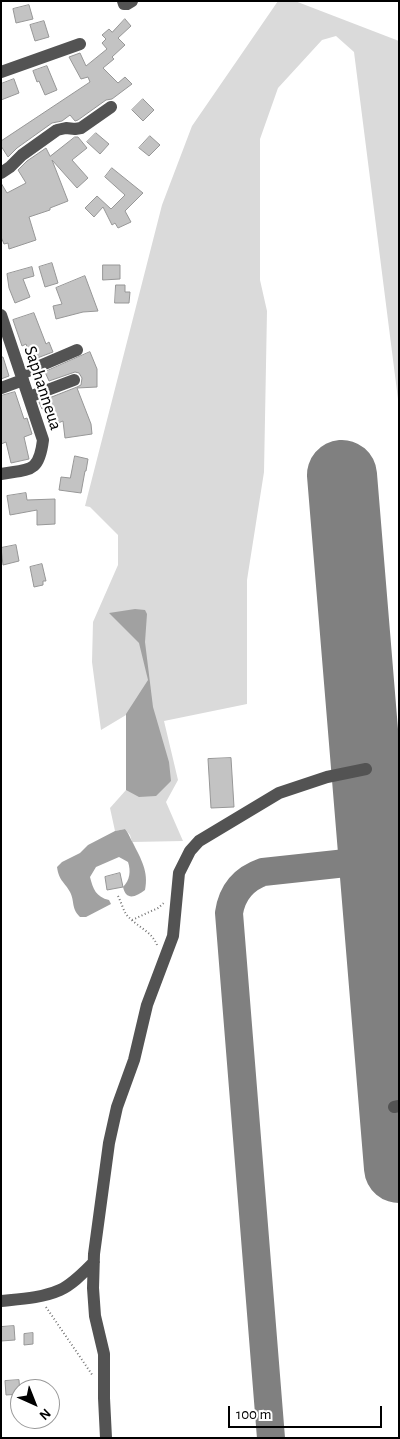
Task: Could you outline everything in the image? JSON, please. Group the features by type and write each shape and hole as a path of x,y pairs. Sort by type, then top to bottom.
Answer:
{"street":[{"path":"123,1 124,4 132,1"},
{"path":"1,72 80,44"},
{"path":"1,173 57,130 81,128 111,107"},
{"name":"Saphanneua","path":"1,315 43,440 42,453 38,463 32,468 1,474"},
{"path":"1,388 77,350"},
{"path":"29,397 74,380"},
{"path":"106,1438 104,1354 96,1316 93,1288 94,1262 109,1143 115,1116 134,1060 148,1005 173,936 179,873 190,850 199,841 279,793 327,777 366,769"},
{"path":"1,1301 32,1298 61,1290 78,1278 94,1262"}],"path":[{"path":"118,896 127,915 148,933 158,947"},
{"path":"132,920 158,908 165,901"},
{"path":"32,1298 43,1304 47,1309 94,1377"}],"shaded area":[{"path":"278,1 295,1 399,41 399,407 354,52 336,36 322,40 278,88 260,139 260,280 267,311 264,472 247,580 247,704 164,721 178,780 166,802 183,841 132,842 130,835 125,829 115,831 110,808 126,790 126,715 101,730 92,662 93,622 118,565 118,535 90,507 85,506 162,205 192,126"},
{"path":"135,609 145,610 147,614 145,642 153,707 169,762 171,781 156,796 139,797 126,790 126,714 148,680 139,643 109,613"},
{"path":"125,829 144,866 146,877 145,890 135,896 126,894 123,887 130,872 129,865 128,862 119,857 96,867 90,877 96,892 101,897 109,900 111,904 86,917 80,917 75,911 70,892 62,881 57,867 62,862 80,853 88,845 115,831"}],"building":[{"path":"29,5 33,19 16,23 13,9"},
{"path":"125,19 131,26 118,38 125,45 112,57 114,59 103,68 118,83 125,77 132,84 78,120 75,121 70,115 62,121 52,123 17,148 8,157 1,146 1,141 90,82 88,77 81,79 69,57 80,53 86,66 107,49 102,43 106,39 102,35 109,29 112,32"},
{"path":"44,21 49,37 35,41 30,25"},
{"path":"47,66 57,90 45,95 33,71"},
{"path":"14,79 19,93 1,100 1,84"},
{"path":"143,99 154,110 143,121 132,110"},
{"path":"96,133 109,144 100,154 87,142"},
{"path":"150,136 160,145 149,156 139,148"},
{"path":"75,137 78,137 87,148 72,160 88,178 77,188 52,160 68,201 29,217 36,240 9,249 8,243 4,244 1,237 1,183 7,193 26,183 18,170 27,161 46,148 50,156"},
{"path":"112,168 143,193 125,211 131,222 118,228 115,223 112,225 103,207 94,217 85,208 97,196 111,209 125,195 105,177"},
{"path":"52,263 58,283 45,287 39,267"},
{"path":"103,265 120,265 120,279 103,280"},
{"path":"32,267 34,276 23,279 30,297 15,303 9,288 7,274"},
{"path":"85,276 98,311 83,312 56,319 53,306 62,304 56,288"},
{"path":"116,285 125,285 125,292 130,292 129,303 115,303"},
{"path":"34,313 46,344 49,342 53,352 32,360 26,344 22,346 13,320"},
{"path":"90,352 97,369 97,387 77,388 91,424 92,434 65,438 63,421 51,426 44,408 42,409 39,402 81,385 82,378 79,373 75,372 49,381 45,372"},
{"path":"1,357 3,357 9,376 1,379"},
{"path":"15,392 24,419 27,418 32,434 24,437 29,459 11,463 6,442 1,444 1,396"},
{"path":"75,456 88,459 81,493 59,490 61,477 70,478"},
{"path":"26,493 27,500 55,499 55,524 37,525 37,510 10,515 7,496"},
{"path":"16,545 19,561 3,565 1,548"},
{"path":"42,564 46,581 43,581 43,585 34,587 30,567"},
{"path":"231,758 234,807 211,808 208,759"},
{"path":"120,873 123,887 107,890 105,877"},
{"path":"14,1326 15,1340 1,1341 1,1327"},
{"path":"33,1333 33,1344 24,1345 24,1334"},
{"path":"5,1381 10,1381 10,1395 6,1395"}],"taxiway":[{"path":"366,769 399,766"},
{"path":"271,1438 229,913 233,899 244,883 263,872 374,860"}],"runway":[{"path":"342,475 399,1168"}]}
